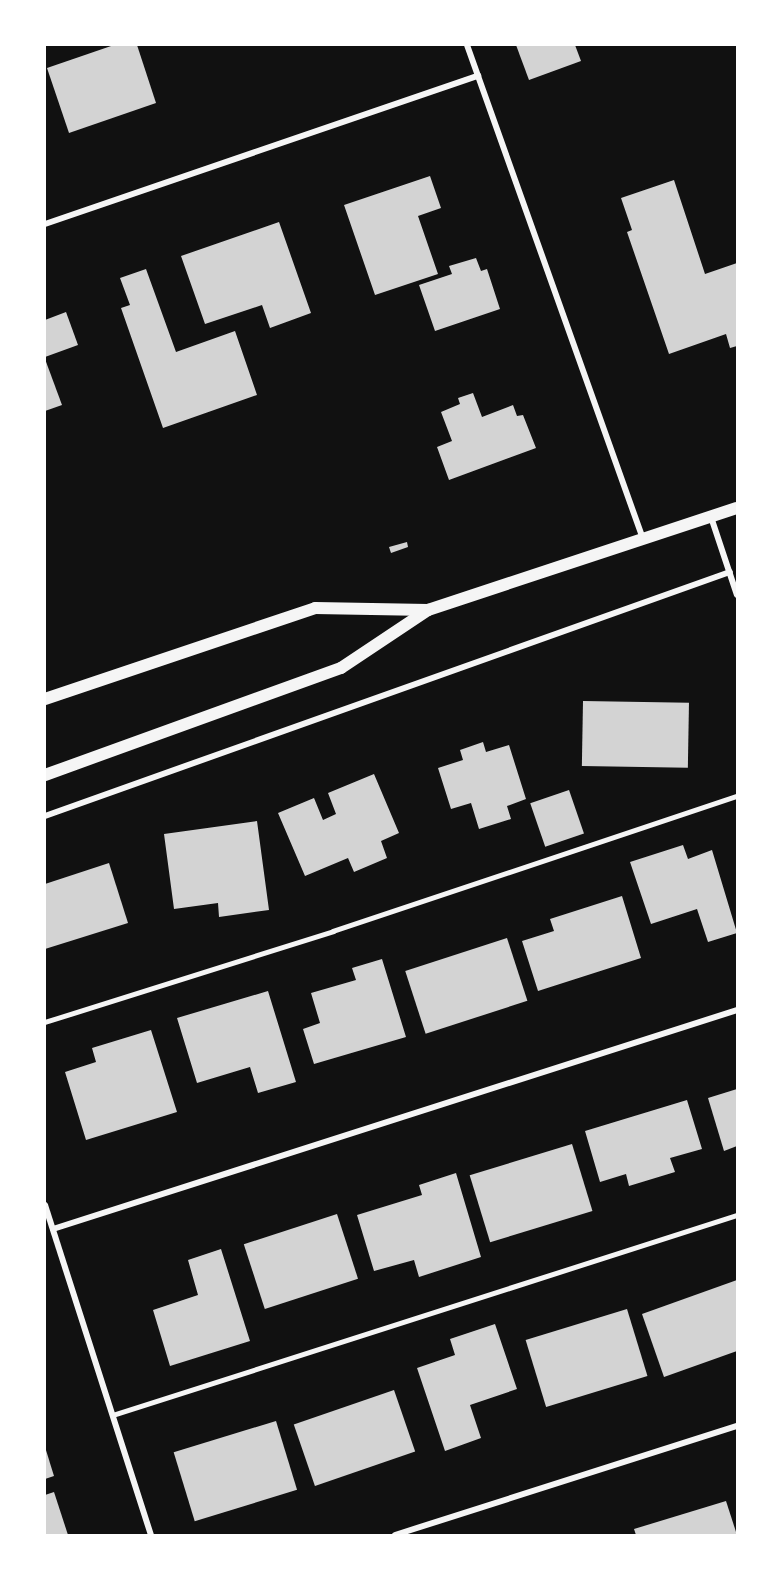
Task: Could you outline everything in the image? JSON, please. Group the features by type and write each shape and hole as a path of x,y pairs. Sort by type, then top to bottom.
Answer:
{"main road":[{"path":"45,775 341,668 428,610 737,508"},
{"path":"45,699 315,608 428,610"}],"street":[{"path":"467,45 644,539"},
{"path":"45,224 478,76"},
{"path":"711,517 737,595"},
{"path":"45,816 730,573"},
{"path":"53,1229 737,1010"},
{"path":"45,1205 151,1535"},
{"path":"395,1535 737,1426"}],"lane":[{"path":"45,1022 333,931 737,796"},
{"path":"113,1415 737,1215"}],"building":[{"path":"114,45 137,45 156,103 69,133 47,68"},
{"path":"516,45 575,45 581,61 529,80"},
{"path":"430,176 441,208 418,216 438,274 375,295 344,205"},
{"path":"674,180 705,274 737,263 737,346 730,348 726,334 669,354 627,232 632,230 621,198"},
{"path":"279,222 311,313 270,328 262,305 205,324 181,256"},
{"path":"476,258 481,271 487,269 500,309 435,331 419,285 452,274 449,266"},
{"path":"146,269 176,352 235,331 257,395 163,428 121,308 130,305 120,278"},
{"path":"66,312 78,345 45,357 45,320"},
{"path":"45,359 62,405 45,411"},
{"path":"473,393 482,417 513,405 517,416 523,415 536,448 449,480 437,447 452,441 441,412 460,404 458,398"},
{"path":"407,542 408,547 391,553 389,547"},
{"path":"583,701 689,703 688,768 582,766"},
{"path":"483,742 486,752 509,745 526,799 507,806 511,819 479,829 471,803 451,809 438,768 463,760 460,750"},
{"path":"374,774 399,833 381,841 387,858 354,872 348,858 305,876 278,813 314,798 323,820 336,814 328,793"},
{"path":"569,790 584,833 545,847 530,803"},
{"path":"257,821 269,910 219,917 218,903 174,909 164,834"},
{"path":"683,845 688,859 712,850 737,933 708,942 697,909 651,924 630,862"},
{"path":"109,863 128,923 45,949 45,884"},
{"path":"622,896 641,958 538,991 522,941 554,931 550,919"},
{"path":"507,938 527,1001 426,1034 405,971"},
{"path":"382,959 406,1037 314,1064 303,1029 320,1023 311,993 356,980 352,968"},
{"path":"268,991 296,1082 258,1093 250,1067 197,1083 177,1018"},
{"path":"151,1030 177,1112 86,1140 65,1072 96,1062 92,1048"},
{"path":"737,1089 737,1146 724,1151 708,1098"},
{"path":"687,1100 702,1149 670,1158 675,1172 629,1186 626,1174 600,1182 585,1131"},
{"path":"572,1144 592,1211 490,1242 470,1175"},
{"path":"456,1173 481,1257 419,1277 414,1260 374,1271 357,1215 422,1195 419,1185"},
{"path":"337,1214 358,1279 265,1309 244,1244"},
{"path":"221,1249 250,1341 170,1366 153,1310 198,1295 188,1260"},
{"path":"737,1280 737,1351 664,1377 642,1314"},
{"path":"627,1309 647,1376 546,1407 526,1340"},
{"path":"495,1324 517,1389 470,1405 481,1438 445,1451 417,1368 455,1355 450,1339"},
{"path":"394,1390 415,1451 315,1486 294,1425"},
{"path":"276,1421 297,1490 195,1521 174,1452"},
{"path":"45,1447 54,1476 45,1479"},
{"path":"54,1492 68,1535 45,1535 45,1495"},
{"path":"726,1501 737,1535 636,1535 634,1529"}]}
